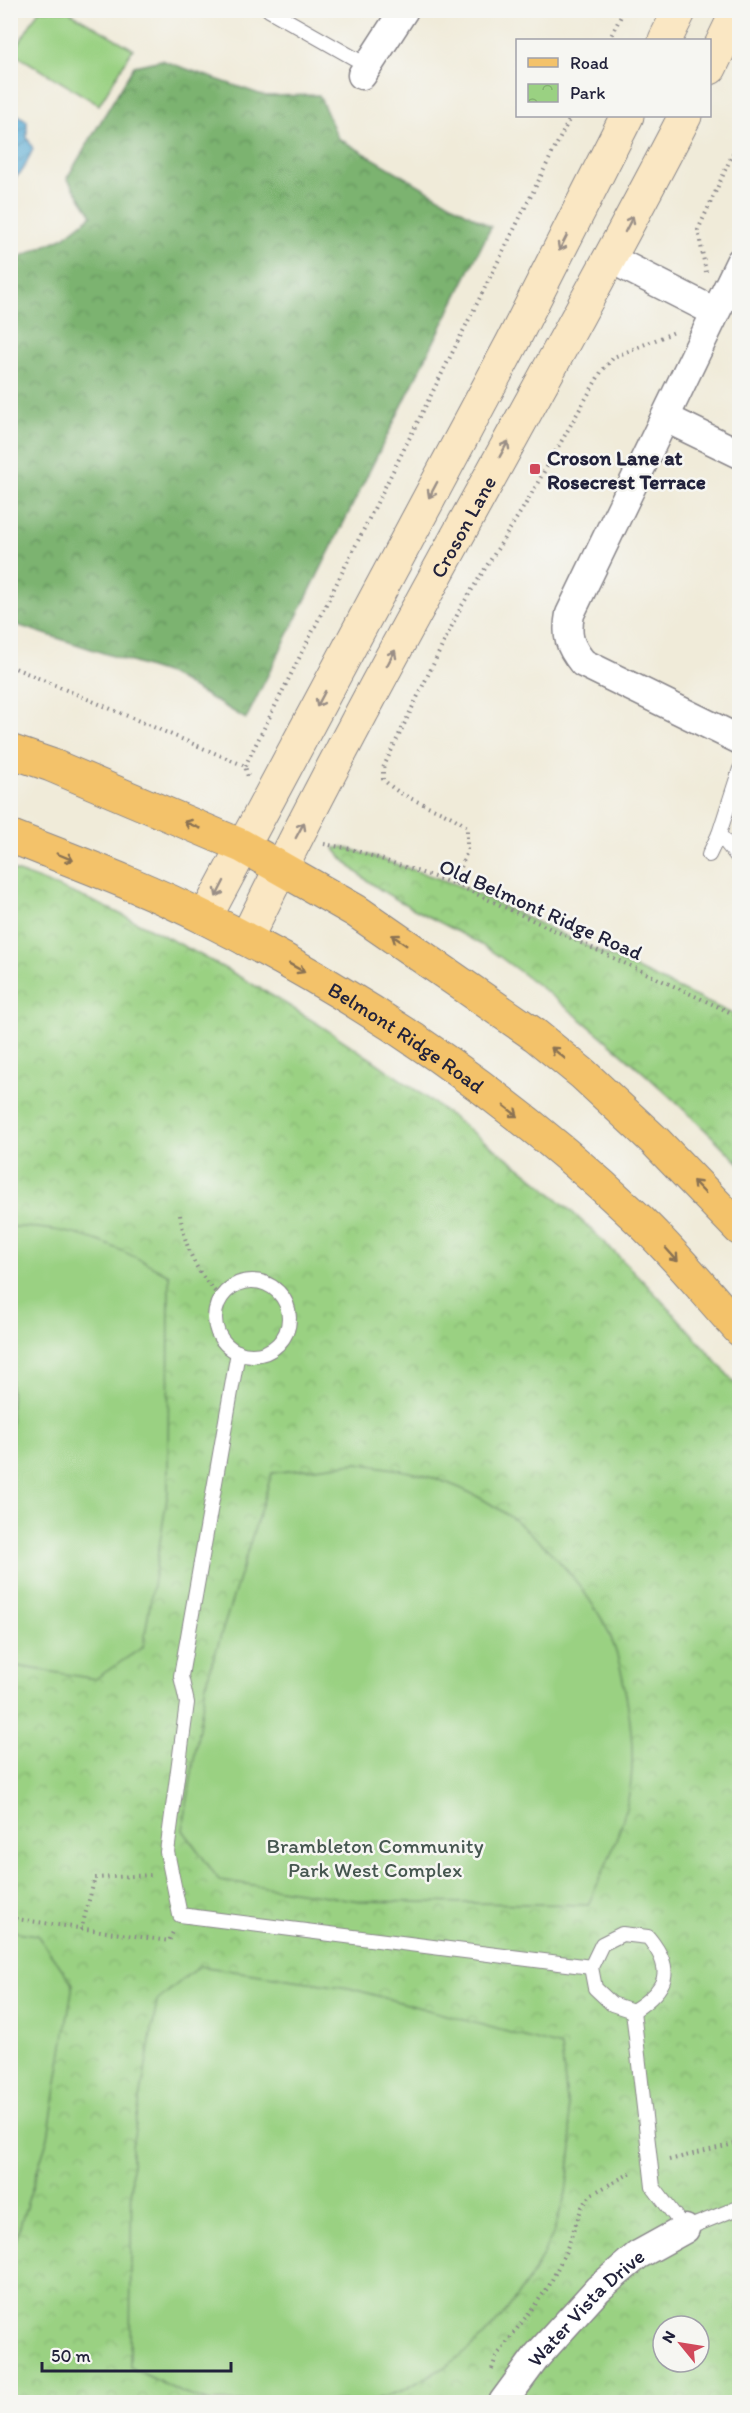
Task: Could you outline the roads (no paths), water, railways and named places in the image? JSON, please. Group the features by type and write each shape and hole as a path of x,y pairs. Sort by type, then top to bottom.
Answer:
{"main road":[{"path":"666,39 680,10"},
{"path":"711,66 738,10"},
{"name":"Croson Lane","path":"205,918 512,343 626,117"},
{"name":"Croson Lane","path":"246,939 281,867 313,837 444,557 611,259 684,117"},
{"path":"10,751 51,765 242,846 356,911 536,1035 583,1074 655,1141 740,1229"},
{"name":"Belmont Ridge Road","path":"10,836 205,918 246,939 339,991 447,1061 541,1134 637,1217 740,1330"}],"street":[{"path":"365,70 404,10"},
{"path":"611,259 705,306"},
{"path":"740,262 705,306 666,418 570,614 568,642 583,663 740,740"},
{"path":"666,418 740,454"},
{"name":"Water Vista Drive","path":"506,2398 537,2356 598,2289 638,2255 685,2229"}],"lane":[{"path":"269,10 365,70"},
{"path":"709,855 719,834 740,769"},
{"path":"719,834 740,860"},
{"path":"258,1281 275,1288 288,1309 287,1332 272,1350 250,1355 238,1352 227,1346 217,1329 216,1310 221,1298 240,1282 258,1281"},
{"path":"238,1352 181,1676 187,1703 167,1852 180,1915 591,1967"},
{"path":"622,1934 648,1937 662,1953 665,1976 655,1997 633,2011 612,2004 595,1988 591,1967 602,1944 622,1934"},
{"path":"633,2011 653,2187 685,2229 740,2207"}],"water":[{"path":"11,110 27,121 27,137 33,149 23,170 11,182"}],"place":[{"name":"Croson Lane at Rosecrest Terrace","path":"535,469"}],"park label":[{"name":"Brambleton Community Park West Complex","path":"375,1857"}]}
